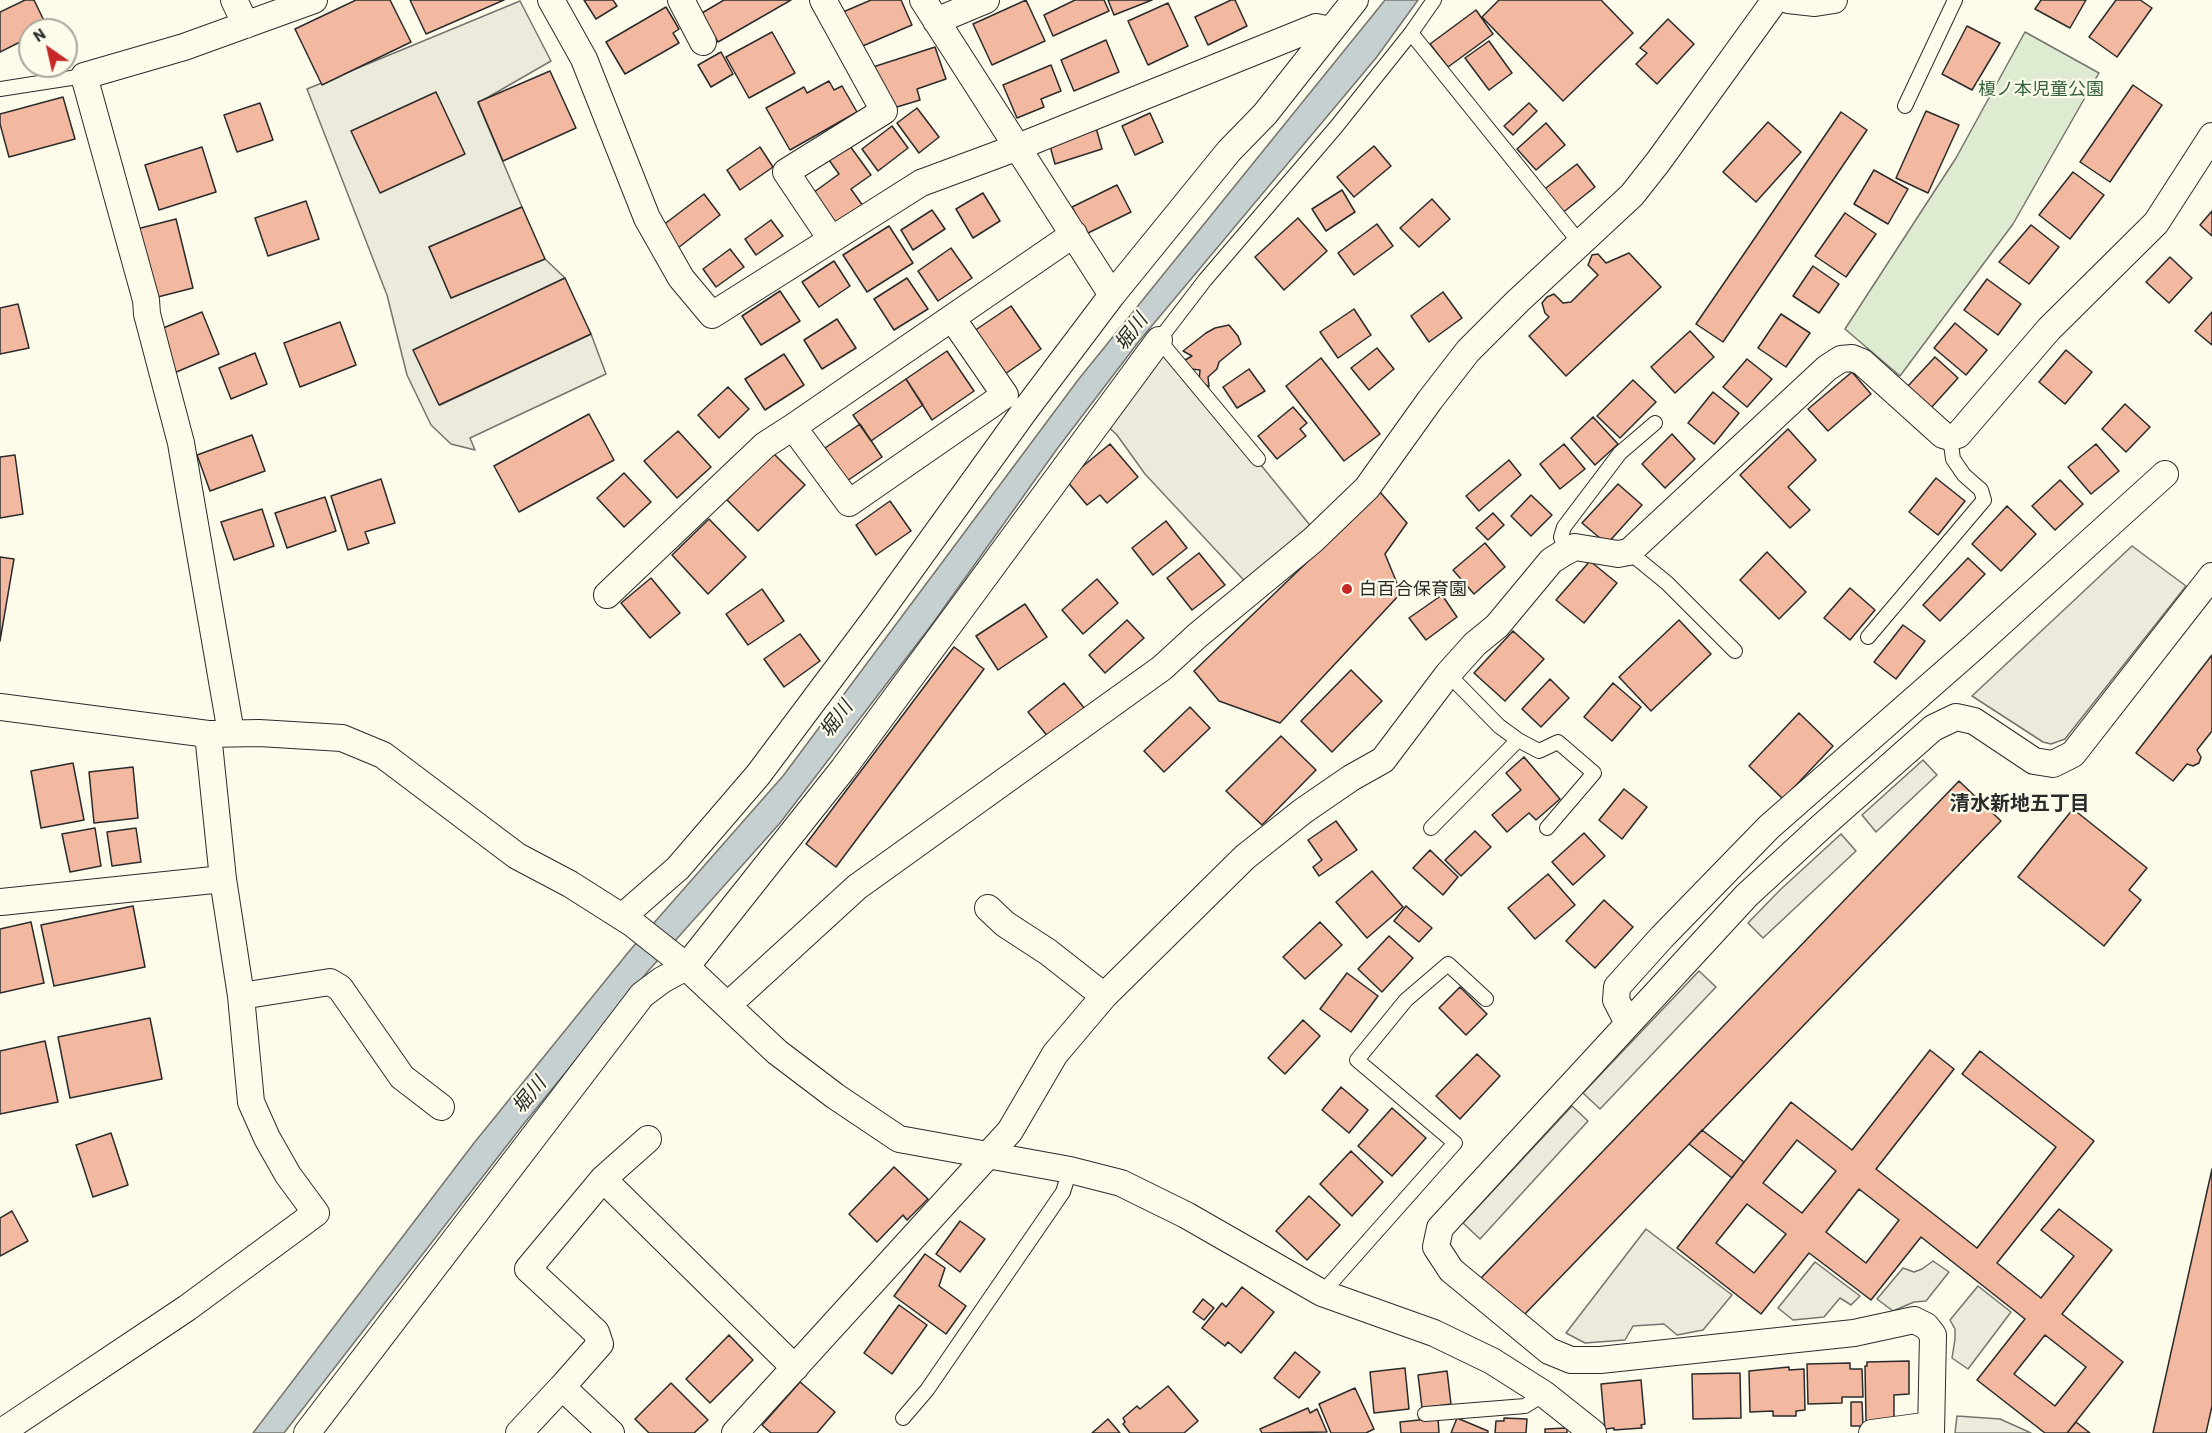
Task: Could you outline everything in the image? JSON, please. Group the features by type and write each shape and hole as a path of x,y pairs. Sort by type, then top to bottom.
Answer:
{"street":[{"path":"234,0 246,25"},
{"path":"0,1433 186,1308 315,1213 288,1175 250,1102 241,996 224,879 220,734 181,443 147,314 146,300 84,76 184,47 314,0"},
{"path":"551,0 584,59 647,218 681,278 712,315 921,183 1018,147 1316,27 1330,30"},
{"path":"823,0 884,111 786,172 831,239"},
{"path":"986,0 929,10 1112,296"},
{"path":"628,920 678,868 758,775 1026,409 1112,296 1229,151 1265,114 1355,0"},
{"path":"728,1005 857,887 1162,668 1312,540 1367,488 1468,351 1632,195 1775,0"},
{"path":"1788,0 1815,3 1834,0"},
{"path":"684,1 703,42"},
{"path":"735,1433 1010,1131 1055,1054 1104,996 1245,857 1312,804 1383,760 1448,674 1474,644 1497,626 1551,561 1575,548 1618,554 1629,552 1827,368 1841,359 1852,358 1862,362 1943,435 1950,437 1958,435 2049,329 2156,223 2212,136"},
{"path":"607,595 765,445 1074,234"},
{"path":"793,427 849,503 1005,395 952,318"},
{"path":"307,1433 642,994 684,964 843,769 1159,340"},
{"path":"1628,1023 1616,1000 1617,987 1769,826 1973,648 2165,474"},
{"path":"1872,1433 1931,1429 1933,1335 1926,1326 1914,1320 1854,1333 1600,1360 1571,1360 1550,1351 1451,1270 1436,1247 1440,1228 1747,895 1933,729 1956,717 1974,721 2034,761 2053,764 2073,754 2212,576"},
{"path":"0,707 220,734 342,738 384,755 517,856 570,884 628,920 684,964 777,1052 835,1096 899,1139 1070,1170 1121,1183 1186,1215 1322,1293 1434,1333 1492,1361 1544,1394 1593,1433"},
{"path":"1,902 224,879"},
{"path":"988,908 1005,924 1048,952 1104,996"},
{"path":"241,996 330,982 339,988 402,1077 441,1107"},
{"path":"519,1433 600,1344 596,1332 528,1269 603,1179 648,1139"},
{"path":"603,1179 795,1368"},
{"path":"562,1387 611,1433"}],"lane":[{"path":"1258,459 1159,340 1205,280 1336,127 1411,33 1434,0"},
{"path":"1905,106 1955,0"},
{"path":"1411,33 1580,243"},
{"path":"0,89 84,76"},
{"path":"1564,552 1562,537 1564,527 1620,453 1655,423"},
{"path":"1868,637 1984,500 1981,490 1964,475 1953,459 1950,437"},
{"path":"1629,552 1667,583 1735,651"},
{"path":"1448,674 1499,726 1518,740 1539,751 1558,742 1594,773 1547,828"},
{"path":"1431,828 1518,740"},
{"path":"1322,1293 1455,1143 1357,1060 1406,1000 1448,964 1486,999"},
{"path":"903,1418 927,1390 1063,1192 1070,1170"},
{"path":"1425,1414 1525,1406 1544,1394"}],"green space":[{"name":"榎ノ本児童公園","path":"2025,32 2099,73 2013,224 1900,376 1845,329 1956,158"}],"shaded area":[{"path":"520,1 551,61 478,103 522,207 429,247 451,298 545,259 565,278 414,350 440,405 591,334 606,374 470,438 475,450 451,444 431,425 407,375 387,295 307,89"},
{"path":"1159,340 1318,535 1253,590 1145,474 1117,435 1100,419"},
{"path":"2132,546 2186,586 2065,739 2051,744 2043,742 1972,696"},
{"path":"1923,760 1937,775 1876,832 1862,815"},
{"path":"1841,834 1856,851 1763,938 1748,923"},
{"path":"1699,971 1716,987 1600,1109 1583,1093"},
{"path":"1572,1106 1588,1121 1480,1239 1463,1223"},
{"path":"1646,1229 1732,1295 1703,1330 1677,1335 1664,1324 1633,1326 1625,1340 1585,1343 1566,1333"},
{"path":"1933,1261 1949,1272 1926,1301 1914,1302 1893,1311 1877,1299 1903,1268 1914,1272"},
{"path":"1815,1262 1860,1296 1851,1305 1840,1298 1824,1317 1793,1320 1778,1308"},
{"path":"1978,1286 2011,1312 1968,1369 1952,1358 1955,1329 1950,1320"},
{"path":"1957,1416 2000,1419 2031,1433 1955,1433"}],"water":[{"name":"堀川","path":"1385,0 1418,0 1376,58 1140,340 1057,449 933,623 780,823 649,970 522,1126 284,1433 253,1433 474,1143 631,949 783,776 1078,380"}],"building":[{"path":"25,0 34,0 43,18 18,18 18,43 0,52 0,12"},
{"path":"356,0 390,0 411,42 322,85 295,29"},
{"path":"410,0 504,0 426,34"},
{"path":"584,0 613,0 617,6 596,19"},
{"path":"724,0 791,0 718,42 702,13"},
{"path":"871,0 901,0 912,25 858,48 843,12"},
{"path":"1026,0 1045,41 992,65 973,24"},
{"path":"1075,0 1104,0 1109,11 1053,36 1044,15"},
{"path":"1108,0 1152,0 1114,15"},
{"path":"1235,0 1247,26 1208,45 1195,17"},
{"path":"1499,0 1601,0 1633,33 1563,101 1482,17"},
{"path":"2041,0 2086,0 2070,28 2035,9"},
{"path":"2116,0 2140,0 2152,8 2117,57 2089,37"},
{"path":"1168,3 1188,46 1148,65 1128,21"},
{"path":"666,7 679,29 673,33 679,43 625,74 606,42"},
{"path":"1476,10 1493,34 1448,67 1430,44"},
{"path":"1668,19 1694,44 1657,84 1636,64 1647,53 1640,48"},
{"path":"1967,26 2000,43 1972,90 1942,74"},
{"path":"772,32 795,73 749,98 726,57"},
{"path":"1106,40 1119,72 1074,91 1061,60"},
{"path":"1489,41 1512,73 1489,90 1465,58"},
{"path":"935,47 946,79 917,89 920,100 887,110 873,67"},
{"path":"721,52 733,74 711,87 698,65"},
{"path":"1051,65 1061,91 1041,99 1044,107 1017,118 1003,85"},
{"path":"550,71 576,128 503,161 478,102"},
{"path":"829,81 834,90 842,86 857,112 790,150 766,108 804,87 807,93"},
{"path":"2133,85 2162,105 2110,182 2080,162"},
{"path":"436,92 465,154 380,193 351,131"},
{"path":"63,97 75,139 9,157 0,124 0,114"},
{"path":"260,103 273,140 237,152 224,115"},
{"path":"1529,103 1537,111 1513,135 1504,126"},
{"path":"917,108 939,137 919,153 897,123"},
{"path":"1926,111 1959,125 1928,193 1896,178"},
{"path":"1841,112 1867,130 1723,342 1696,324"},
{"path":"1150,113 1163,142 1135,155 1122,126"},
{"path":"1768,122 1801,152 1756,202 1723,172"},
{"path":"1546,123 1565,145 1536,170 1517,149"},
{"path":"1095,124 1102,149 1055,164 1048,139"},
{"path":"892,126 908,148 878,171 862,149"},
{"path":"850,146 871,175 851,189 863,206 833,227 810,195 839,174 829,160"},
{"path":"1374,146 1391,166 1354,197 1337,177"},
{"path":"202,147 216,192 159,210 145,165"},
{"path":"760,147 773,167 740,190 727,170"},
{"path":"1577,164 1595,187 1561,214 1542,191"},
{"path":"1874,170 1908,189 1888,224 1854,204"},
{"path":"2073,172 2104,195 2070,239 2039,215"},
{"path":"1117,185 1131,212 1086,234 1072,207"},
{"path":"1342,190 1355,212 1326,231 1312,209"},
{"path":"983,193 1000,221 973,238 956,209"},
{"path":"704,194 720,215 678,248 662,226"},
{"path":"1432,199 1450,219 1419,247 1400,228"},
{"path":"306,201 319,239 268,256 255,218"},
{"path":"522,207 545,259 451,298 429,247"},
{"path":"932,210 945,229 913,250 901,230"},
{"path":"2212,211 2212,236 2200,225"},
{"path":"1845,213 1876,234 1846,277 1815,256"},
{"path":"1298,218 1327,251 1284,290 1255,257"},
{"path":"176,219 193,288 146,300 129,231"},
{"path":"771,220 783,236 756,255 745,239"},
{"path":"1377,224 1393,246 1354,275 1338,253"},
{"path":"2031,225 2059,247 2029,284 1999,262"},
{"path":"889,226 913,263 867,292 843,255"},
{"path":"951,248 972,278 938,301 918,271"},
{"path":"730,249 744,267 716,287 703,269"},
{"path":"1629,253 1661,287 1566,376 1529,336 1549,317 1542,303 1554,294 1563,303 1571,302 1598,275 1588,265 1592,255 1598,254 1606,263"},
{"path":"2170,257 2192,278 2169,303 2146,282"},
{"path":"834,261 850,286 819,307 802,282"},
{"path":"1813,266 1839,284 1819,313 1793,296"},
{"path":"565,278 591,334 439,405 413,350"},
{"path":"907,278 928,309 894,330 874,299"},
{"path":"1987,279 2021,304 1998,335 1964,310"},
{"path":"780,291 800,321 761,345 742,316"},
{"path":"1443,292 1462,318 1429,342 1411,316"},
{"path":"18,304 29,348 0,354 0,308"},
{"path":"1011,306 1041,349 1005,374 974,331"},
{"path":"1354,309 1371,335 1338,358 1320,332"},
{"path":"202,312 219,354 174,373 156,331"},
{"path":"2212,312 2212,345 2195,331"},
{"path":"1781,314 1810,333 1786,367 1758,348"},
{"path":"837,319 856,348 822,369 804,340"},
{"path":"340,322 356,365 300,387 284,343"},
{"path":"1955,323 1987,350 1966,375 1934,348"},
{"path":"1229,325 1241,344 1219,362 1217,369 1208,377 1209,387 1199,381 1200,370 1182,368 1185,360 1192,356 1183,351 1206,333"},
{"path":"1690,331 1714,357 1675,393 1651,367"},
{"path":"1377,348 1394,369 1369,390 1351,368"},
{"path":"2066,350 2092,372 2065,404 2039,382"},
{"path":"947,351 974,391 932,420 906,379"},
{"path":"255,353 267,384 231,399 219,368"},
{"path":"784,354 804,385 765,410 745,379"},
{"path":"1935,357 1958,378 1931,408 1907,387"},
{"path":"1321,358 1380,434 1344,461 1286,386"},
{"path":"1747,359 1772,379 1747,407 1723,387"},
{"path":"1249,369 1265,391 1237,408 1223,387"},
{"path":"1852,372 1871,394 1828,431 1808,409"},
{"path":"906,379 923,405 871,441 853,415"},
{"path":"1633,380 1656,402 1620,438 1597,416"},
{"path":"728,387 749,409 719,438 698,415"},
{"path":"1713,392 1739,413 1714,444 1688,423"},
{"path":"2125,404 2150,427 2126,452 2102,429"},
{"path":"1293,407 1307,423 1300,429 1306,436 1277,459 1258,436"},
{"path":"589,414 614,460 519,512 494,466"},
{"path":"1593,417 1618,444 1595,465 1571,438"},
{"path":"860,424 882,457 847,481 825,448"},
{"path":"1788,429 1816,460 1788,487 1810,510 1790,528 1740,475"},
{"path":"678,431 711,467 677,498 644,461"},
{"path":"1672,434 1695,459 1665,488 1642,464"},
{"path":"252,435 265,471 210,491 197,455"},
{"path":"1110,444 1138,477 1107,503 1100,495 1087,505 1066,480"},
{"path":"1564,444 1585,469 1560,489 1540,464"},
{"path":"2096,444 2119,471 2091,494 2068,467"},
{"path":"773,453 805,485 758,531 727,500"},
{"path":"15,455 23,514 0,518 0,457"},
{"path":"1509,460 1521,475 1479,511 1466,496"},
{"path":"624,473 651,502 624,527 597,498"},
{"path":"1936,478 1965,501 1938,535 1909,512"},
{"path":"381,479 395,523 365,532 369,543 348,550 331,496"},
{"path":"2060,480 2083,504 2055,530 2032,506"},
{"path":"1618,484 1642,505 1607,544 1582,523"},
{"path":"1380,492 1407,523 1385,554 1401,593 1280,723 1219,701 1194,671"},
{"path":"1531,495 1552,515 1531,536 1511,516"},
{"path":"325,497 336,531 287,548 275,513"},
{"path":"890,501 911,531 876,555 856,525"},
{"path":"2007,506 2036,534 2001,571 1972,544"},
{"path":"262,509 274,546 234,560 221,522"},
{"path":"1493,513 1504,525 1488,540 1476,528"},
{"path":"709,519 746,557 708,594 672,555"},
{"path":"1166,521 1187,548 1153,575 1132,548"},
{"path":"1485,543 1505,567 1474,594 1453,570"},
{"path":"1767,552 1806,592 1779,619 1740,580"},
{"path":"1199,553 1225,585 1192,610 1167,578"},
{"path":"0,557 14,559 0,641"},
{"path":"1968,558 1985,574 1940,621 1923,605"},
{"path":"1590,561 1617,583 1584,623 1556,600"},
{"path":"651,578 680,613 650,638 621,603"},
{"path":"1097,579 1118,603 1083,634 1062,610"},
{"path":"1850,588 1875,610 1850,640 1824,618"},
{"path":"762,589 784,621 748,645 726,614"},
{"path":"1442,595 1457,617 1426,640 1409,618"},
{"path":"1025,604 1047,637 998,670 976,636"},
{"path":"1127,620 1144,638 1105,673 1089,655"},
{"path":"1679,620 1711,654 1651,711 1619,677"},
{"path":"1903,625 1925,641 1896,679 1874,662"},
{"path":"1513,631 1544,659 1505,701 1474,673"},
{"path":"800,634 820,661 784,687 764,659"},
{"path":"954,647 984,669 836,867 806,844"},
{"path":"2212,655 2212,731 2197,750 2201,757 2199,763 2193,766 2187,764 2173,781 2136,753"},
{"path":"1351,670 1382,701 1332,752 1301,721"},
{"path":"1550,679 1569,698 1541,727 1522,709"},
{"path":"1064,683 1085,709 1049,738 1028,712"},
{"path":"1613,683 1641,707 1612,741 1584,717"},
{"path":"1190,707 1210,728 1164,772 1144,751"},
{"path":"1799,713 1833,746 1783,799 1749,766"},
{"path":"1281,736 1316,770 1262,825 1226,791"},
{"path":"1524,757 1560,799 1536,820 1529,813 1507,832 1492,815 1521,790 1506,773"},
{"path":"73,763 84,820 41,828 31,771"},
{"path":"133,767 138,818 94,823 89,772"},
{"path":"1959,781 2001,821 1522,1317 1481,1278"},
{"path":"1624,789 1647,807 1622,839 1599,820"},
{"path":"2073,809 2147,868 2129,890 2141,900 2104,946 2018,877"},
{"path":"1336,821 1357,850 1319,876 1313,867 1322,860 1308,840"},
{"path":"95,828 101,866 70,872 62,834"},
{"path":"136,828 141,862 112,866 107,832"},
{"path":"1475,831 1491,847 1461,876 1445,860"},
{"path":"1584,833 1605,856 1573,885 1552,862"},
{"path":"1430,850 1458,877 1443,895 1413,868"},
{"path":"1372,871 1403,907 1367,938 1336,902"},
{"path":"1548,874 1575,905 1535,939 1508,908"},
{"path":"1604,900 1633,927 1595,968 1566,941"},
{"path":"133,906 145,967 54,986 41,925"},
{"path":"1406,906 1432,928 1419,942 1394,921"},
{"path":"31,922 44,983 0,993 0,929"},
{"path":"1320,922 1342,945 1305,979 1283,957"},
{"path":"1389,936 1413,958 1382,992 1358,969"},
{"path":"1347,973 1378,996 1351,1032 1320,1009"},
{"path":"1460,987 1487,1014 1466,1035 1439,1008"},
{"path":"150,1018 162,1079 70,1098 58,1037"},
{"path":"1303,1020 1320,1036 1285,1074 1268,1058"},
{"path":"45,1041 58,1102 0,1114 0,1051"},
{"path":"1930,1050 1954,1069 1876,1169 1977,1248 2056,1147 1962,1074 1980,1051 2094,1141 1997,1263 2041,1298 2074,1256 2041,1230 2059,1209 2112,1250 2062,1314 2123,1362 2067,1433 2045,1433 1977,1380 2025,1319 1921,1237 1871,1300 1809,1253 1761,1314 1677,1248 1791,1102 1852,1150","holes":["1797,1140 1836,1171 1802,1213 1763,1183","1859,1189 1899,1220 1866,1263 1826,1232","1747,1204 1786,1234 1754,1273 1716,1243","2045,1335 2086,1367 2055,1406 2014,1374"]},
{"path":"1477,1054 1500,1076 1460,1119 1436,1096"},
{"path":"1341,1087 1368,1110 1349,1133 1322,1110"},
{"path":"1392,1108 1426,1138 1392,1176 1358,1146"},
{"path":"1702,1130 1744,1162 1732,1178 1689,1144"},
{"path":"111,1133 128,1185 93,1197 76,1145"},
{"path":"1351,1151 1383,1182 1352,1216 1320,1184"},
{"path":"894,1167 928,1199 907,1220 903,1215 877,1242 849,1214"},
{"path":"2212,1169 2212,1406 2206,1433 2153,1433"},
{"path":"1309,1196 1340,1225 1307,1260 1276,1231"},
{"path":"12,1211 28,1241 0,1256 0,1218"},
{"path":"960,1221 985,1239 960,1272 936,1254"},
{"path":"925,1254 945,1268 939,1286 966,1306 946,1334 894,1296"},
{"path":"1242,1287 1274,1312 1241,1353 1228,1342 1225,1346 1202,1328 1222,1303 1226,1307"},
{"path":"1203,1299 1214,1308 1204,1320 1193,1312"},
{"path":"899,1305 927,1325 892,1374 864,1353"},
{"path":"729,1335 753,1360 710,1403 686,1379"},
{"path":"1295,1352 1320,1372 1299,1398 1274,1378"},
{"path":"1909,1361 1909,1394 1894,1395 1894,1421 1866,1421 1865,1366 1867,1362"},
{"path":"1850,1363 1850,1369 1862,1369 1863,1397 1842,1397 1842,1403 1808,1404 1807,1364"},
{"path":"1789,1367 1789,1370 1804,1369 1805,1410 1796,1411 1796,1416 1773,1416 1773,1411 1750,1412 1749,1371"},
{"path":"1405,1368 1409,1409 1374,1413 1370,1372"},
{"path":"1447,1371 1451,1404 1422,1408 1418,1375"},
{"path":"1740,1373 1741,1418 1693,1419 1692,1374"},
{"path":"1641,1380 1645,1424 1641,1425 1642,1428 1605,1429 1601,1384"},
{"path":"800,1382 835,1412 817,1433 771,1433 762,1425"},
{"path":"671,1383 708,1420 694,1433 649,1433 635,1419"},
{"path":"1168,1386 1198,1421 1184,1433 1130,1433 1123,1424 1125,1422 1123,1418 1137,1406 1140,1409"},
{"path":"1355,1388 1374,1429 1366,1433 1331,1433 1319,1404"},
{"path":"1851,1402 1862,1402 1863,1426 1851,1426"},
{"path":"1308,1408 1310,1413 1317,1409 1327,1432 1262,1433 1260,1429"},
{"path":"1438,1418 1439,1433 1401,1433 1400,1422"},
{"path":"1457,1418 1488,1431 1488,1433 1451,1433"},
{"path":"1504,1418 1527,1419 1526,1433 1495,1433 1496,1421 1504,1421"},
{"path":"1108,1419 1120,1433 1092,1433"},
{"path":"2076,1422 2090,1433 2067,1433"},
{"path":"1567,1428 1567,1433 1545,1433 1545,1429"}],"place":[{"name":"白百合保育園","path":"1347,589"}],"district":[{"name":"清水新地五丁目","path":"2020,803"}]}
